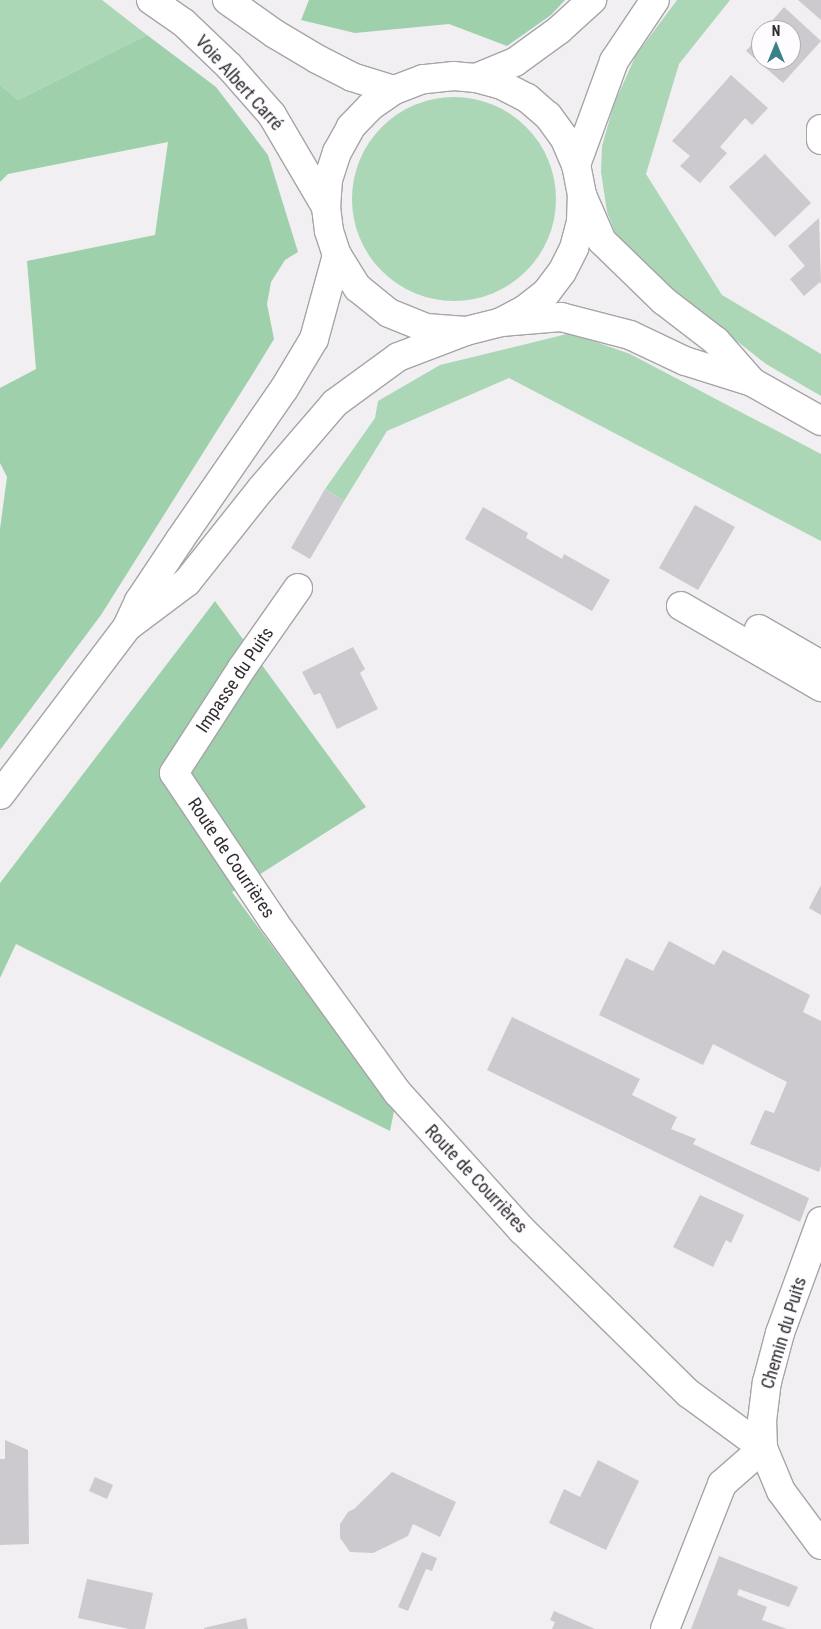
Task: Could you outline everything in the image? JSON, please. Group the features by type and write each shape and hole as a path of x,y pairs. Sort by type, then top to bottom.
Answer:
{"street":[{"name":"Voie Albert Carré","path":"150,0 184,23 229,66 272,115 326,207"},
{"path":"227,0 276,34 317,59 352,77 394,90"},
{"path":"476,78 515,62 559,30 592,0"},
{"path":"576,165 614,61 655,0"},
{"path":"466,330 426,328 389,313 358,288 337,254 329,231 326,207 328,178 337,152 351,128 370,106 394,90 423,79 454,76 476,78 527,98 548,116 565,139 576,165 582,195 602,241 664,301 716,341 752,382"},
{"path":"821,129 821,140"},
{"path":"501,322 524,310 546,293 562,272 576,239 581,221 582,195"},
{"path":"0,795 127,627 140,601 284,388 314,339 337,254"},
{"path":"127,627 187,582 261,490 336,403 398,357 466,330 501,322 561,317 630,335 684,361 752,382 821,421"},
{"name":"Impasse du Puits","path":"174,773 242,668 298,588"},
{"path":"681,606 821,687"},
{"path":"727,611 821,665"},
{"name":"Route de Courrières","path":"174,773 274,922 398,1093 522,1230 681,1386 763,1448"},
{"name":"Chemin du Puits","path":"763,1448 762,1421 767,1382 780,1333 821,1220"},
{"path":"665,1629 722,1484 763,1448 781,1491 821,1545"}],"green space":[{"path":"0,0 102,0 147,35 18,100 0,85"},
{"path":"309,0 565,0 551,15 507,46 449,24 355,33 301,20"},
{"path":"677,0 730,0 679,64 646,174 722,295 821,354 821,396 766,364 676,293 617,238 607,212 601,172 602,146 614,104 636,55"},
{"path":"147,35 216,87 268,155 298,252 285,260 271,282 267,304 274,339 101,615 0,750 0,529 7,477 0,463 0,388 36,369 27,261 155,235 168,142 8,174 0,182 0,85 18,100"},
{"path":"454,97 474,99 502,109 519,120 533,134 548,160 554,179 556,199 554,219 544,247 533,264 519,278 493,293 474,299 454,301 434,299 406,289 389,278 375,264 360,238 354,219 352,199 354,179 364,151 375,134 389,120 415,105 434,99"},
{"path":"571,333 630,354 821,454 821,541 509,378 387,431 344,501 325,489 375,418 378,401 440,365"},
{"path":"215,601 366,807 232,892 394,1111 390,1131 16,944 0,978 0,883"}],"building":[{"path":"798,0 821,0 821,20"},
{"path":"784,7 798,20 773,20"},
{"path":"801,23 821,41 801,63"},
{"path":"751,45 751,55 746,51"},
{"path":"768,70 795,70 783,83"},
{"path":"731,75 768,108 752,125 745,118 720,147 727,153 700,183 680,166 690,156 672,141"},
{"path":"765,154 811,203 775,237 729,187"},
{"path":"819,218 821,284 820,282 804,296 790,279 805,266 788,246"},
{"path":"325,489 344,501 310,559 291,548"},
{"path":"695,505 735,527 698,590 659,568"},
{"path":"483,507 528,533 526,538 562,559 564,554 610,580 592,611 465,539"},
{"path":"353,647 365,669 360,673 378,709 337,729 320,693 314,695 302,672"},
{"path":"821,885 821,915 809,908"},
{"path":"669,941 714,965 723,950 810,995 803,1012 821,1021 821,1166 819,1172 750,1144 765,1110 774,1113 787,1082 713,1044 703,1065 599,1015 626,958 653,971"},
{"path":"512,1017 640,1079 632,1095 677,1117 671,1129 696,1139 693,1144 809,1198 800,1222 487,1070"},
{"path":"700,1195 744,1215 731,1243 726,1240 713,1267 673,1247"},
{"path":"5,1440 28,1450 29,1544 0,1545 0,1459 5,1459"},
{"path":"598,1460 639,1481 606,1550 549,1523 564,1489 580,1497"},
{"path":"392,1472 456,1502 440,1537 413,1524 408,1536 373,1553 350,1552 340,1538 340,1524 348,1512 354,1509"},
{"path":"95,1477 113,1485 107,1499 89,1491"},
{"path":"422,1552 437,1558 432,1571 426,1569 408,1611 398,1607"},
{"path":"719,1556 798,1587 789,1607 739,1589 737,1595 767,1607 762,1620 787,1629 691,1629"},
{"path":"87,1579 153,1593 145,1629 129,1629 78,1618"},
{"path":"554,1611 595,1629 552,1629 555,1622 550,1620"},
{"path":"246,1618 248,1629 204,1629 204,1628"}]}
